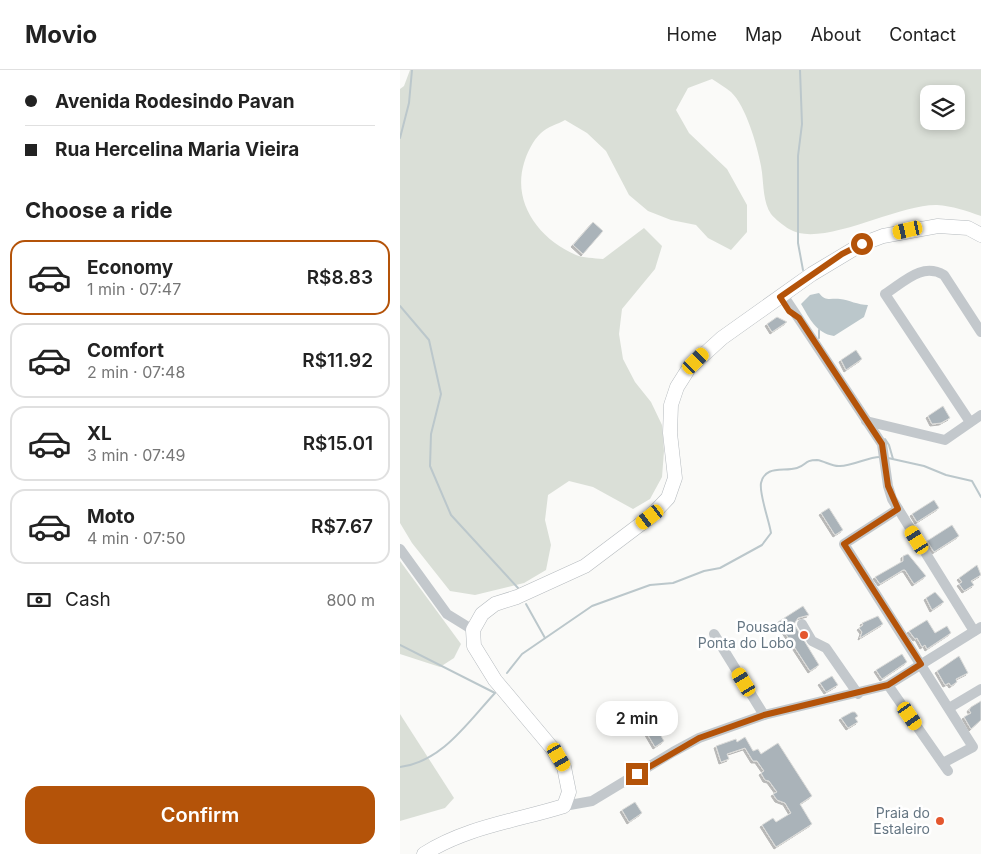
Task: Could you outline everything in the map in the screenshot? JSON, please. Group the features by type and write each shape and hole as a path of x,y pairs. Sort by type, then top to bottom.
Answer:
{"main road":[{"path":"424,854 466,833 564,806 569,792 564,767 552,748 495,680 474,646 473,630 482,614 495,604 517,598 585,566 650,517 668,498 675,478 669,417 670,405 677,387 689,368 704,353 842,254 883,236 938,226 968,228 981,235"}],"street":[{"path":"970,422 886,294 920,272 928,269 936,270 944,275 981,332"},
{"path":"564,806 592,801 682,747 764,715 858,694 888,685 977,629 898,509 888,486 884,451 799,318 782,296"},
{"path":"866,421 944,440 981,415"},
{"path":"888,685 946,767 973,747 844,544 898,509"},
{"path":"400,549 447,614 473,630"},
{"path":"802,624 812,641 826,648 858,694"},
{"path":"714,634 764,715"},
{"path":"948,708 981,689"}],"shaded area":[{"path":"410,70 981,70 981,216 937,205 902,211 820,234 803,234 789,229 775,218 768,209 757,148 746,116 731,92 712,79 688,88 676,110 689,133 727,169 747,205 747,232 731,250 708,238 696,225 671,220 648,211 629,195 606,151 587,133 565,120 543,131 535,139 524,163 521,178 522,192 525,205 532,218 551,240 576,255 603,259 644,228 662,246 655,269 622,309 619,334 623,359 635,382 651,402 662,425 664,451 662,477 650,499 633,509 593,487 569,481 548,495 545,520 551,545 546,570 524,583 475,595 450,591 412,543 400,523 400,89 404,86"},
{"path":"819,293 826,299 840,299 868,305 864,317 834,336 823,332 814,324 801,304 810,295"},
{"path":"400,561 461,644 454,658 440,667 400,654"},
{"path":"400,714 454,798 445,808 400,821"}],"building":[{"path":"593,222 603,231 583,254 573,245"},
{"path":"777,317 787,322 772,332 767,324"},
{"path":"856,350 862,359 846,370 841,360"},
{"path":"943,406 950,418 941,423 932,424 928,416"},
{"path":"934,500 939,508 917,522 912,514"},
{"path":"829,508 843,530 835,535 821,513"},
{"path":"952,525 959,536 934,552 927,541"},
{"path":"908,554 926,576 914,584 905,570 903,570 880,584 875,577 903,561 903,556"},
{"path":"977,565 981,575 971,581 974,585 964,591 959,584 962,582 959,578"},
{"path":"935,592 944,602 932,610 926,598"},
{"path":"803,606 809,615 798,618 794,624 819,665 810,671 778,622"},
{"path":"878,616 883,624 860,638 862,632 859,628 863,625 862,623"},
{"path":"927,620 935,633 947,626 951,633 927,649 925,645 922,647 917,638 915,639 909,631"},
{"path":"902,654 907,662 882,679 876,670"},
{"path":"959,656 968,673 956,679 957,682 951,686 949,683 945,685 937,671"},
{"path":"832,676 838,685 826,692 820,683"},
{"path":"981,701 981,720 971,729 964,717 971,713 969,710 971,707"},
{"path":"855,712 858,716 855,718 858,722 848,728 841,718"},
{"path":"654,724 664,741 655,747 645,730"},
{"path":"745,737 753,751 758,749 761,754 778,743 812,796 800,804 812,824 776,847 762,825 773,818 776,822 791,813 785,803 777,800 773,794 777,792 769,781 765,780 761,773 764,771 757,761 753,761 745,748 727,754 729,759 721,762 716,746 736,739 737,742"},
{"path":"635,802 642,813 629,822 622,810"}],"waterway":[{"path":"400,138 409,103 412,70"},
{"path":"800,70 802,124 798,156 798,243 803,270"},
{"path":"400,306 429,340 441,394 431,434 430,466 451,515 518,588"},
{"path":"819,330 819,338"},
{"path":"885,439 893,459"},
{"path":"507,673 522,654 592,606 650,585 673,583 704,571 720,568 762,545 771,533 761,488 763,477 770,471 797,468 813,460 840,466 881,457"},
{"path":"888,458 924,466 946,475 972,481 981,497"},
{"path":"526,604 545,638"},
{"path":"400,645 495,693 464,728 441,749 415,764 400,767"}],"place":[{"name":"Pousada Ponta do Lobo","path":"804,635"},
{"name":"Praia do Estaleiro","path":"940,821"}],"route":[{"path":"637,774 699,738 764,715 858,694 888,685 921,664 844,544 898,509 892,499 888,486 882,444 799,318 789,311 780,297 842,254 862,244"}]}
